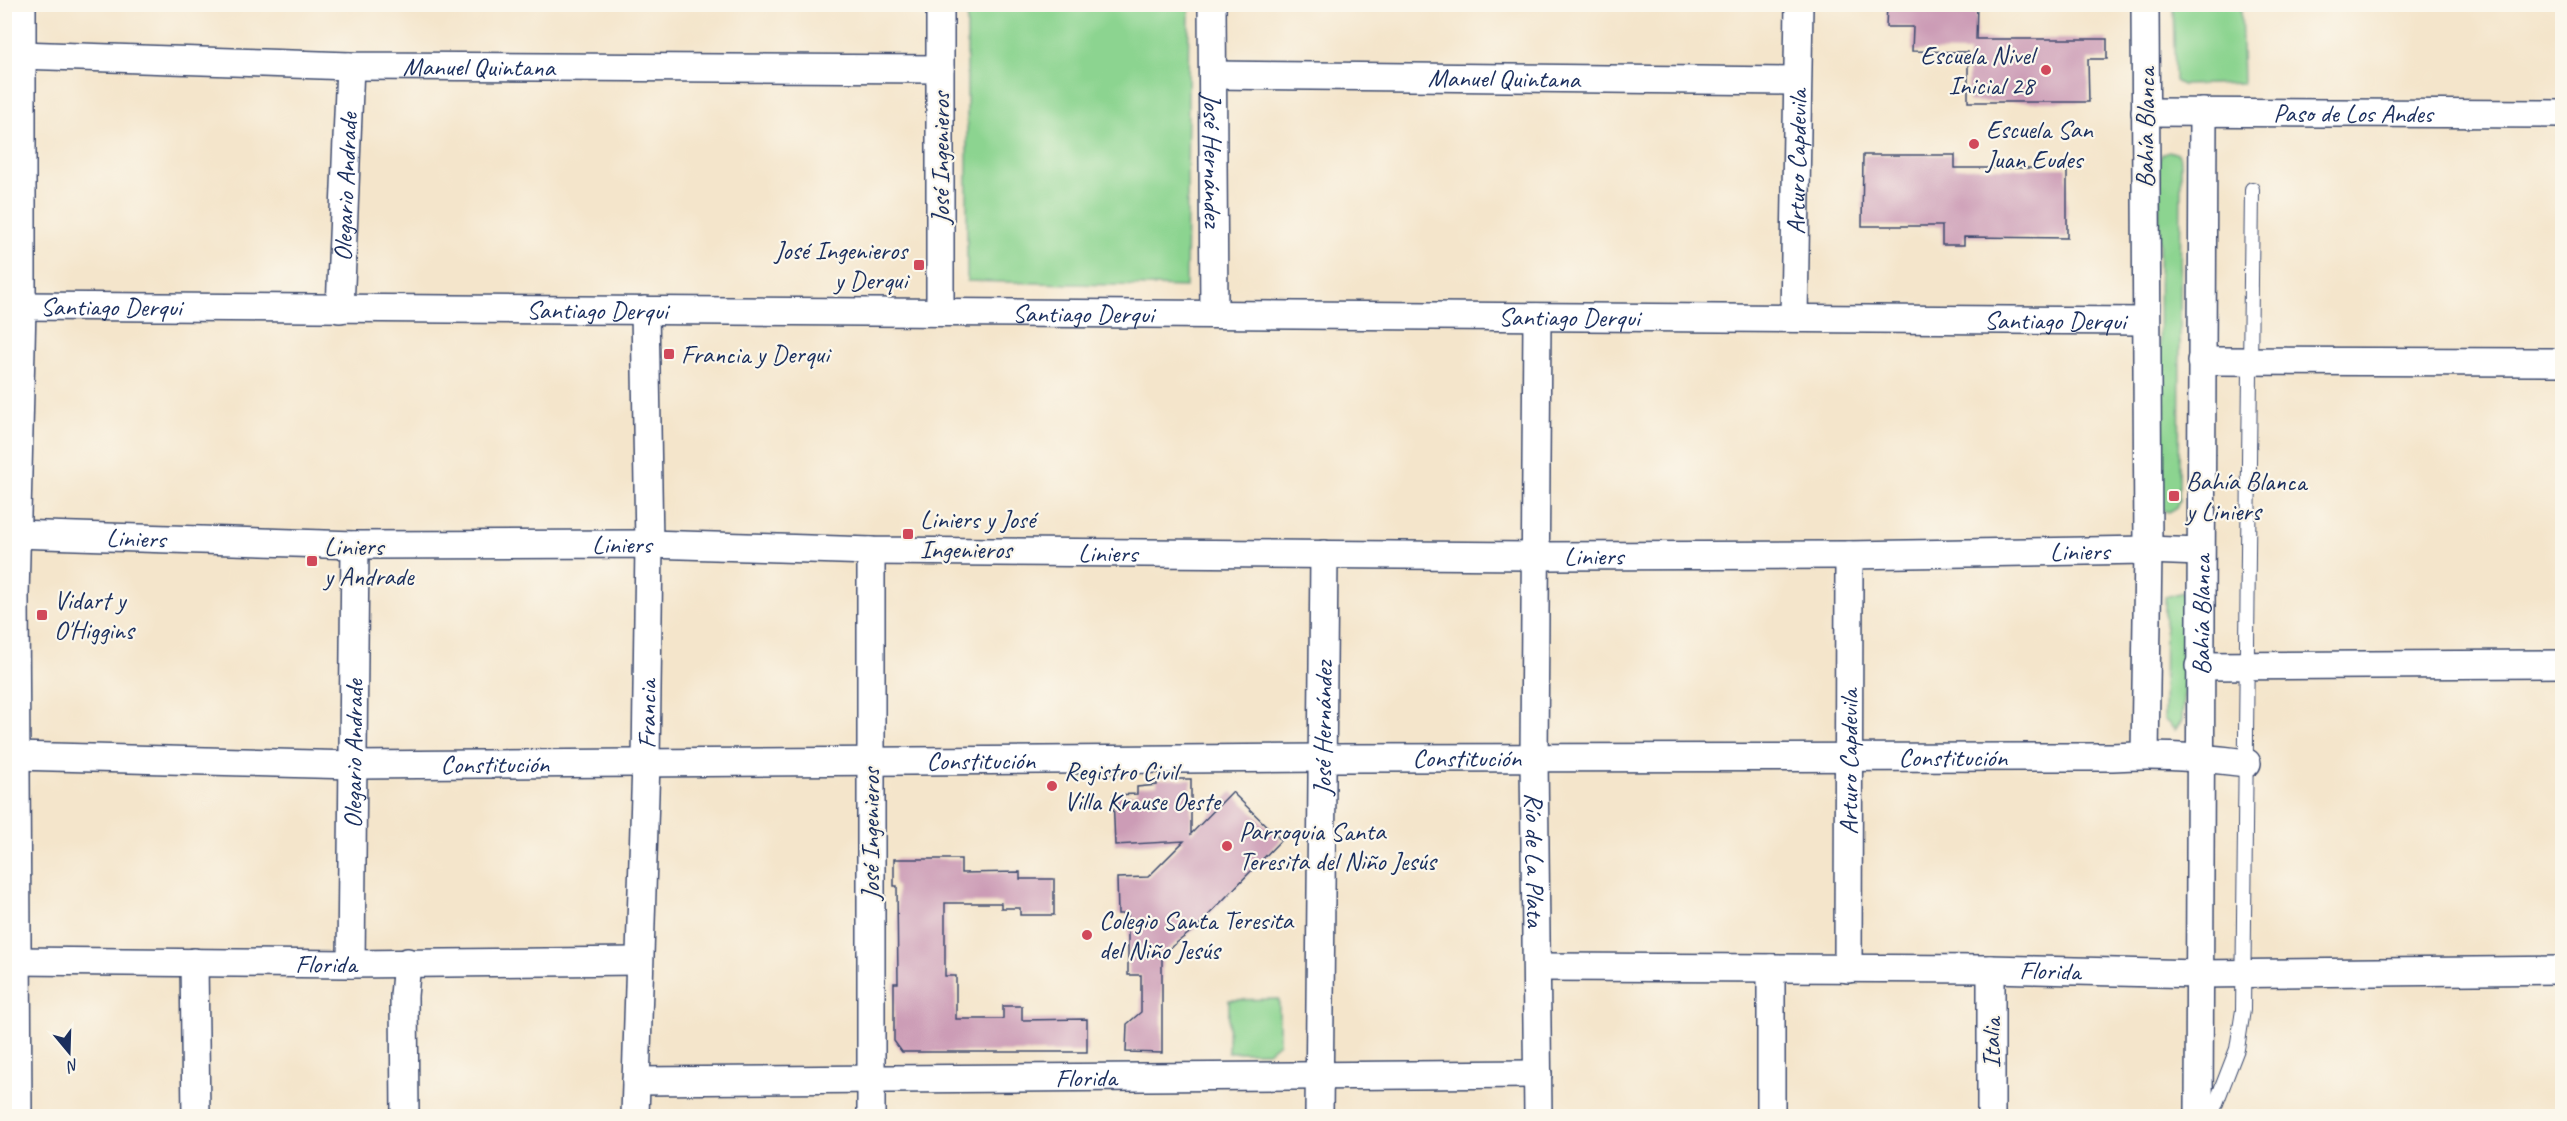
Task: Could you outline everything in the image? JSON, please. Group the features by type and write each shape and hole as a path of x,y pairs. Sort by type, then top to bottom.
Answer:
{"street":[{"path":"15,1116 10,1070 14,961 15,756 8,597 14,534 19,306 19,4"},
{"name":"José Ingenieros","path":"940,4 940,312"},
{"name":"José Hernández","path":"1212,4 1214,315"},
{"name":"Arturo Capdevila","path":"1794,318 1799,4"},
{"name":"Bahía Blanca","path":"2145,4 2148,550 2145,755"},
{"name":"Manuel Quintana","path":"18,55 350,66 940,69"},
{"name":"Olegario Andrade","path":"340,309 350,66"},
{"name":"Manuel Quintana","path":"1213,75 1797,81"},
{"name":"Paso de Los Andes","path":"2145,112 2562,114"},
{"name":"Bahía Blanca","path":"2199,1116 2203,112"},
{"name":"Santiago Derqui","path":"19,306 2146,321"},
{"name":"Francia","path":"635,1116 638,961 646,762 649,544 645,310"},
{"name":"Río de La Plata","path":"1537,317 1534,758 1538,1116"},
{"path":"2201,361 2562,362"},
{"name":"Liniers","path":"14,534 355,545 649,544 871,551 1535,556 1849,555 2148,550 2200,552"},
{"name":"Olegario Andrade","path":"351,964 355,545"},
{"name":"José Ingenieros","path":"871,551 871,1116"},
{"name":"José Hernández","path":"1319,1116 1324,554"},
{"name":"Arturo Capdevila","path":"1848,969 1849,555"},
{"path":"2199,666 2562,664"},
{"name":"Constitución","path":"15,756 353,765 1322,758 2112,757 2145,755 2199,756 2247,763"},
{"name":"Florida","path":"14,961 351,964 638,961"},
{"path":"194,962 196,1116"},
{"path":"405,1116 404,996 407,962"},
{"name":"Florida","path":"1537,967 1991,969 2198,974 2562,970"},
{"path":"1771,968 1771,1116"},
{"name":"Italia","path":"1991,969 1991,1116"},
{"name":"Florida","path":"636,1081 871,1081 1538,1074"}],"lane":[{"path":"2211,1116 2237,1049 2243,1010 2245,974 2252,189"}],"green space":[{"path":"967,5 1189,5 1186,287 967,281"},
{"path":"2173,5 2241,5 2243,83 2182,85 2175,81"},
{"path":"2169,151 2178,154 2181,161 2179,500 2176,508 2169,512 2160,510 2159,161 2162,154"},
{"path":"2183,592 2187,637 2182,720 2175,730 2164,719 2165,597"},
{"path":"1279,999 1279,1043 1268,1052 1228,1052 1229,1000"}],"building":[{"path":"1887,4 1977,4 1976,39 2107,39 2107,59 2088,59 2089,102 1968,102 1968,52 1912,51 1913,27 1886,27"},
{"path":"1863,155 1955,155 1955,168 2067,168 2067,238 1964,237 1964,245 1942,245 1942,226 1862,226"},
{"path":"1157,779 1191,779 1191,834 1232,792 1281,840 1197,927 1162,954 1162,1053 1126,1052 1127,1024 1141,1012 1141,975 1128,975 1128,914 1118,914 1117,878 1148,877 1184,841 1115,845 1113,795 1137,794 1137,787 1157,785"},
{"path":"894,859 961,859 961,873 1020,872 1020,879 1054,879 1054,915 1020,915 1020,908 1001,908 1001,903 945,903 945,976 956,976 956,1019 1003,1019 1003,1006 1022,1006 1022,1020 1087,1019 1087,1052 902,1052 894,1041 894,983 898,983 897,886 894,886"}],"place":[{"name":"Escuela Nivel Inicial 28","path":"2046,70"},
{"name":"Escuela San Juan Eudes","path":"1974,144"},
{"name":"José Ingenieros y Derqui","path":"919,265"},
{"name":"Francia y Derqui","path":"669,354"},
{"name":"Bahía Blanca y Liniers","path":"2174,496"},
{"name":"Liniers y José Ingenieros","path":"908,534"},
{"name":"Liniers y Andrade","path":"312,561"},
{"name":"Vidart y O'Higgins","path":"42,615"},
{"name":"Registro Civil Villa Krause Oeste","path":"1052,786"},
{"name":"Parroquia Santa Teresita del Niño Jesús","path":"1227,846"},
{"name":"Colegio Santa Teresita del Niño Jesús","path":"1087,935"}]}
